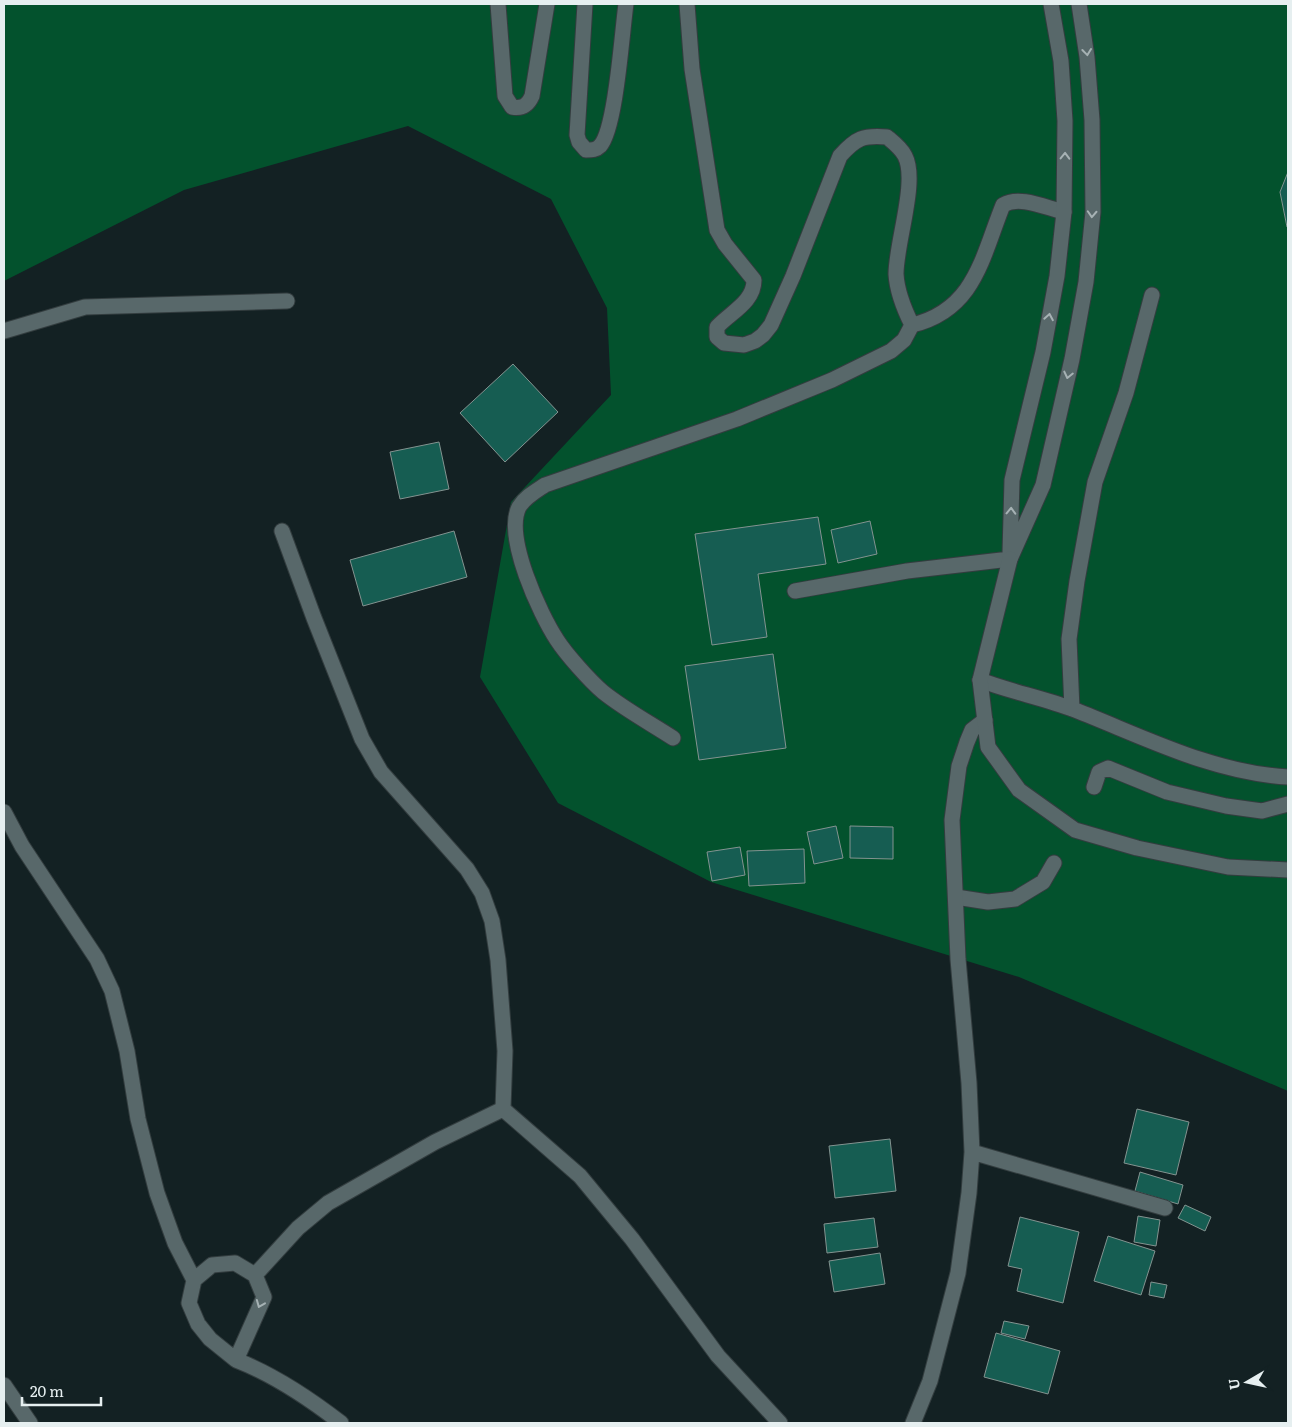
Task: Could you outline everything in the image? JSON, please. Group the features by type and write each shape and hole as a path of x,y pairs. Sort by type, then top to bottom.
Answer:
{"street":[{"path":"498,4 506,96 512,107 519,108 529,103 532,96 547,4"},
{"path":"586,4 577,135 579,142 586,150 594,150 604,141 611,119 626,4"},
{"path":"687,4 692,70 717,230 725,244 754,280 754,289 748,299 717,327 716,333 719,340 730,345 744,345 755,341 771,325 793,276 840,156 852,143 862,137 887,137 906,157 909,176 896,273 904,310 912,324"},
{"path":"1010,559 1012,480 1043,352 1057,276 1064,212 1065,121 1061,61 1051,4"},
{"path":"1079,4 1087,57 1092,157 1093,212 1086,282 1072,359 1044,485 1010,559 980,680 988,747 1019,790 1075,830 1137,848 1228,867 1288,870"},
{"path":"1056,25 1083,21"},
{"path":"912,324 929,320 955,304 971,283 983,262 1004,205 1010,201 1019,202 1064,212"},
{"path":"1072,709 1069,639 1077,581 1094,491 1126,393 1152,295"},
{"path":"4,331 85,307 287,301"},
{"path":"673,738 602,691 558,641 532,590 519,555 515,530 516,516 520,507 532,493 545,485 736,419 832,380 891,351 904,340 912,324"},
{"path":"282,531 362,739 381,772 467,869 482,893 492,921 498,960 504,1051 503,1109 580,1176 632,1239 718,1356 780,1423"},
{"path":"794,591 907,571 1010,559"},
{"path":"980,680 1008,691 1072,709 1201,760 1253,774 1288,777"},
{"path":"913,1423 930,1381 958,1273 969,1193 972,1152 969,1083 959,968 952,820 959,766 972,730 985,720"},
{"path":"1094,787 1099,772 1108,768 1167,792 1226,806 1262,811 1288,804"},
{"path":"4,812 22,846 97,959 112,991 127,1051 138,1119 157,1193 175,1244 194,1280"},
{"path":"956,897 988,902 1015,899 1043,882 1054,863"},
{"path":"255,1275 298,1228 328,1203 435,1142 503,1109"},
{"path":"972,1152 1164,1208"},
{"path":"236,1360 264,1297 255,1275 235,1263 212,1265 194,1280 189,1303 198,1324 210,1339 236,1360 254,1367 341,1423"},
{"path":"4,1385 30,1423"}],"green space":[{"path":"4,4 1288,4 1288,1091 1019,977 711,882 558,803 480,677 511,502 611,395 607,308 551,199 408,126 184,190 4,281"}],"building":[{"path":"1288,172 1288,227 1287,227 1280,192"},
{"path":"513,364 558,412 505,462 460,413"},
{"path":"439,442 449,489 400,499 390,452"},
{"path":"818,517 826,564 758,574 767,637 712,645 695,534"},
{"path":"870,521 877,554 838,563 831,530"},
{"path":"454,531 467,577 363,606 350,560"},
{"path":"773,654 786,748 699,760 685,666"},
{"path":"836,826 843,858 814,864 807,832"},
{"path":"850,826 893,827 893,859 850,858"},
{"path":"740,847 745,875 712,881 707,852"},
{"path":"804,849 805,883 749,886 747,851"},
{"path":"1137,1109 1189,1122 1176,1175 1124,1163"},
{"path":"890,1139 896,1191 835,1198 829,1146"},
{"path":"1140,1172 1183,1185 1178,1204 1135,1191"},
{"path":"1185,1205 1211,1217 1205,1231 1178,1218"},
{"path":"1138,1216 1160,1220 1156,1246 1134,1242"},
{"path":"1020,1217 1079,1232 1063,1303 1017,1291 1022,1269 1008,1266"},
{"path":"874,1218 878,1247 827,1253 824,1224"},
{"path":"1108,1236 1155,1251 1141,1295 1094,1281"},
{"path":"880,1253 885,1284 834,1292 829,1261"},
{"path":"1151,1282 1167,1285 1164,1298 1149,1295"},
{"path":"1004,1321 1029,1326 1025,1339 1001,1333"},
{"path":"996,1333 1060,1351 1048,1394 984,1377"}]}
